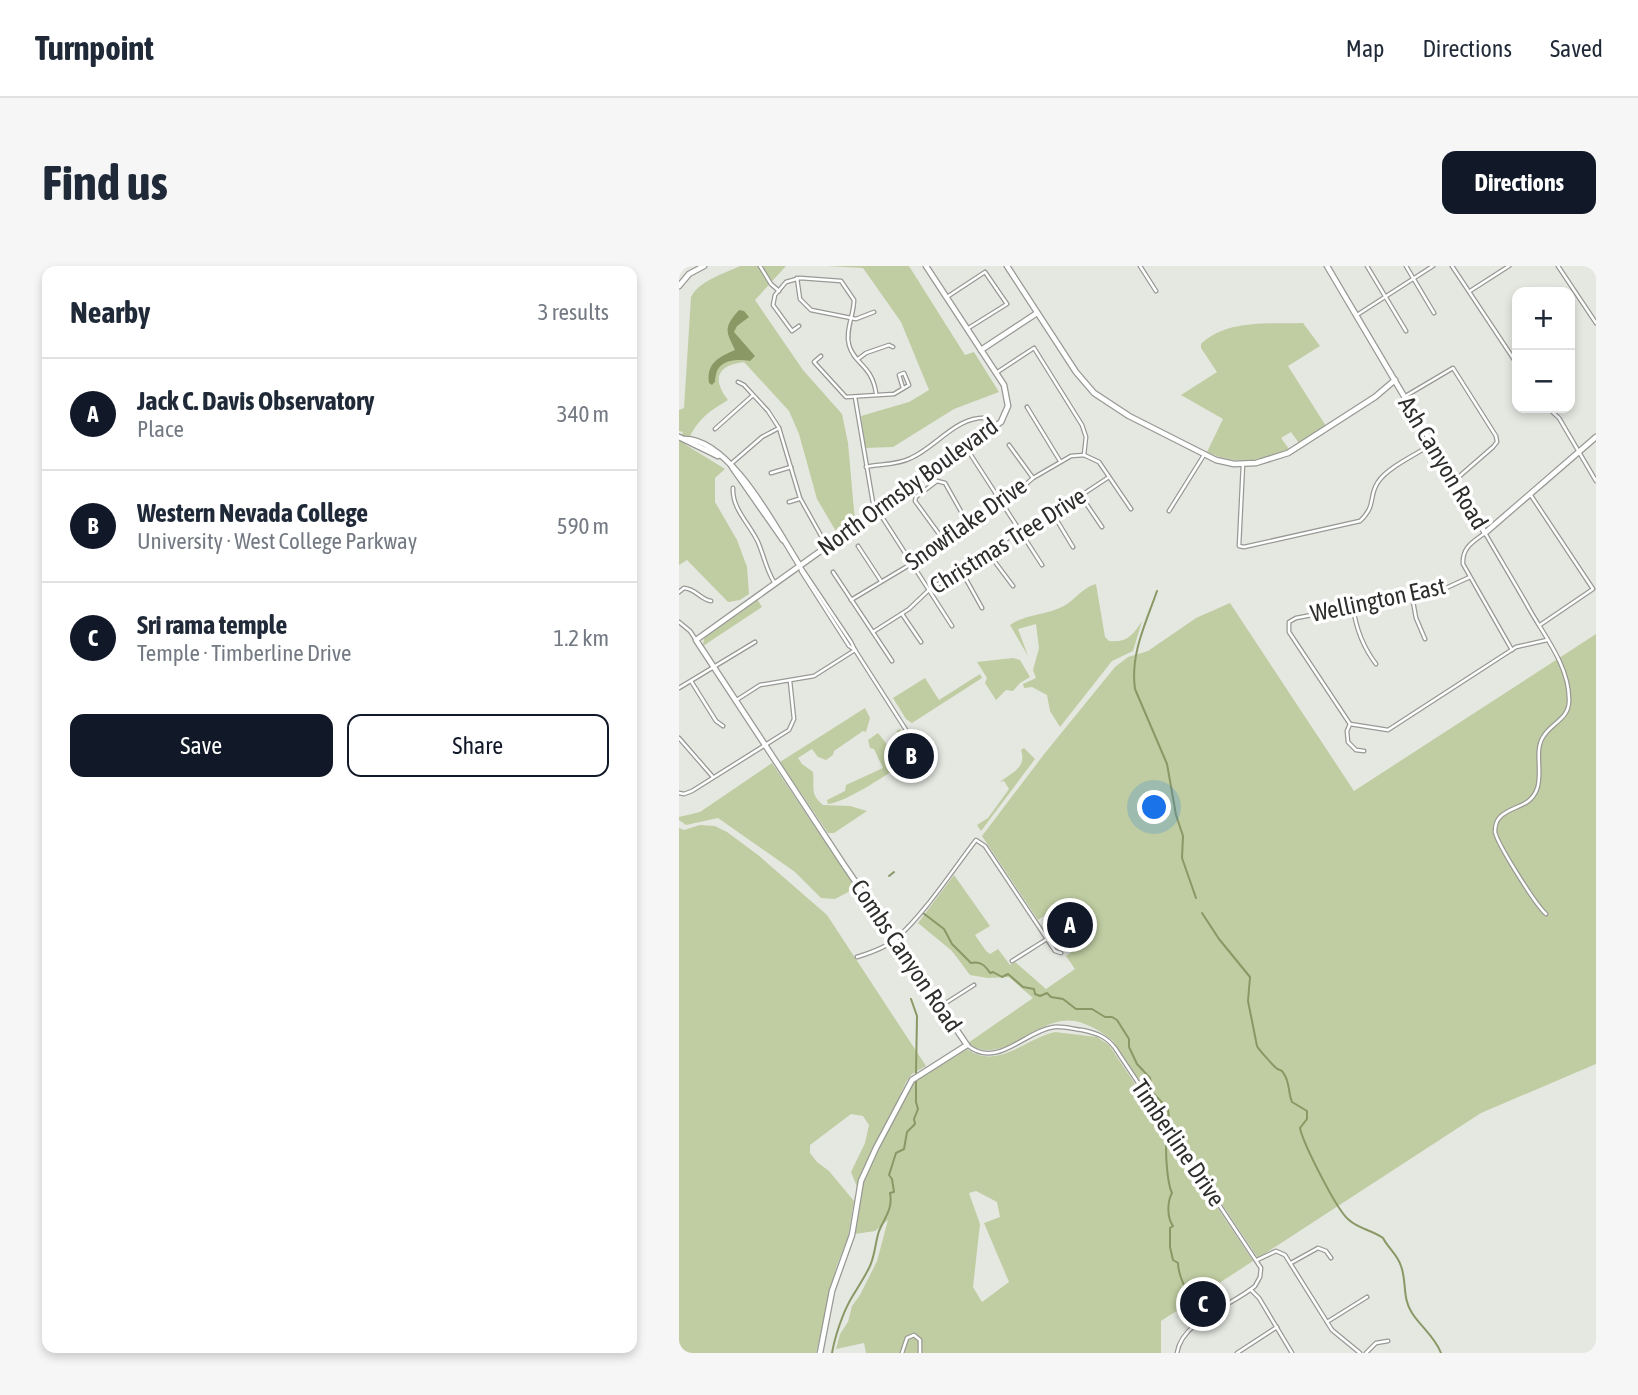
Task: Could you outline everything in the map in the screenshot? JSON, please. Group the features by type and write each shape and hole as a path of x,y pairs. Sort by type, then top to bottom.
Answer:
{"street":[{"path":"679,286 689,274 704,266"},
{"path":"760,266 771,284 779,291"},
{"name":"North Ormsby Boulevard","path":"696,640 800,566 826,543 877,512 994,430 1007,411 1006,391 996,373 926,266"},
{"path":"1007,266 1076,372 1094,393 1116,410 1203,455 1226,462 1265,462 1288,453 1369,401 1395,380"},
{"path":"1140,266 1156,291"},
{"name":"Ash Canyon Road","path":"1327,266 1559,659 1568,686 1569,708 1542,738 1541,775 1534,796 1528,803 1501,816 1495,831 1532,897 1546,914"},
{"path":"1367,266 1406,331"},
{"path":"1406,266 1434,313"},
{"path":"1357,315 1433,266"},
{"path":"1452,266 1512,356"},
{"path":"1470,292 1509,266"},
{"path":"1558,266 1596,323"},
{"path":"947,298 985,272 1007,304 967,329"},
{"path":"797,278 800,299 815,311 852,318 874,312"},
{"path":"799,326 792,331 773,305 773,300 786,282 797,278 841,281 854,300 848,344 873,378 876,393"},
{"path":"981,350 1037,313"},
{"path":"858,359 889,345 893,347"},
{"path":"996,373 1034,348 1082,425 1086,437 1084,456 1099,462 1132,509"},
{"path":"821,356 814,362 846,397 876,393 882,396 894,394 903,388"},
{"path":"1404,397 1453,368 1496,436 1496,445 1454,481"},
{"path":"738,382 754,395 779,428 800,498 826,543"},
{"path":"715,429 754,395"},
{"path":"856,397 871,497 877,512 952,626"},
{"path":"1027,407 1060,461"},
{"path":"1554,413 1596,481"},
{"path":"866,467 908,460 965,421 978,417 989,418"},
{"path":"731,466 762,437 779,428"},
{"path":"1512,650 1463,564 1464,553 1468,546 1596,437"},
{"path":"682,438 719,456 731,466 852,642 915,744"},
{"path":"1243,464 1239,546 1244,547 1360,521 1369,512 1375,488 1384,475 1432,444"},
{"path":"1009,445 1033,478"},
{"path":"967,449 1042,565"},
{"path":"1169,510 1203,455"},
{"name":"Snowflake Drive","path":"851,600 911,564 942,538 967,522 1004,505 1033,478 1060,461 1071,456 1084,456"},
{"path":"771,473 791,467"},
{"name":"Christmas Tree Drive","path":"873,632 902,614 928,590 962,572 1020,530 1053,514 1110,477"},
{"path":"942,538 915,501 916,497 937,481 945,484 967,522"},
{"path":"733,488 735,504 756,539 767,571 775,583"},
{"path":"1530,494 1593,589 1539,626"},
{"path":"1081,496 1102,527"},
{"path":"789,502 800,498"},
{"path":"1053,514 1073,547"},
{"path":"858,546 881,581"},
{"path":"989,554 1013,586"},
{"path":"833,572 892,662"},
{"path":"962,572 982,608"},
{"name":"Wellington East","path":"1350,724 1289,632 1288,625 1296,618 1446,588 1470,577"},
{"path":"679,592 687,588 711,601"},
{"path":"1412,596 1416,618 1425,639"},
{"path":"1353,607 1357,630 1365,650 1376,664"},
{"path":"902,614 921,642"},
{"path":"679,622 696,640"},
{"name":"Combs Canyon Road","path":"696,640 765,747 967,1045 912,1080 876,1148 861,1181 852,1235 832,1291 820,1353"},
{"path":"1364,751 1353,748 1348,742 1346,731 1350,724 1381,730 1391,729 1512,650 1547,640"},
{"path":"679,688 755,642"},
{"path":"735,701 759,685 814,676 855,650"},
{"path":"691,681 716,721 723,726"},
{"path":"679,793 692,791 789,730 794,713 790,681"},
{"path":"679,738 713,776"},
{"path":"857,957 895,940 976,840 991,854 1055,951 1061,953"},
{"path":"1012,961 1047,939"},
{"path":"941,1006 974,985"},
{"name":"Timberline Drive","path":"967,1045 980,1053 991,1053 1012,1047 1055,1027 1087,1031 1107,1039 1257,1260"},
{"path":"1290,1263 1318,1248 1326,1251 1331,1258"},
{"path":"1177,1353 1181,1338 1191,1329 1251,1290 1260,1277 1261,1268 1257,1260 1276,1251 1281,1252 1290,1263 1338,1336 1360,1353"},
{"path":"1251,1290 1292,1353"},
{"path":"1327,1322 1367,1297"},
{"path":"1237,1353 1277,1328"},
{"path":"902,1353 910,1336 918,1336 921,1353"},
{"path":"1366,1353 1379,1342 1388,1341"}],"shaded area":[{"path":"740,266 786,266 755,300 803,370 842,414 848,443 855,521 837,533 817,499 799,434 789,411 744,362 728,366 719,379 728,400 702,418 686,445 725,469 715,478 715,502 737,540 747,567 749,594 740,600 728,602 687,560 679,565 679,442 683,432 679,431 679,410 684,408 691,297 706,282"},
{"path":"827,266 909,266 965,355 974,352 999,392 954,409 893,447 865,448 861,416 909,402 929,390 901,322 863,268"},
{"path":"739,310 749,317 737,326 734,332 755,356 750,361 735,360 725,363 718,370 716,381 712,385 709,383 709,376 712,366 719,358 735,350 728,326"},
{"path":"1303,323 1320,346 1288,366 1326,426 1299,443 1291,432 1281,438 1289,449 1268,457 1238,460 1207,452 1223,419 1181,395 1217,372 1201,344 1223,330 1249,324"},
{"path":"1096,584 1105,637 1109,641 1120,641 1129,637 1142,621 1133,651 1112,661 1060,727 1050,711 1047,695 1032,687 1024,688 1023,684 1036,678 1033,670 1039,648 1036,624 1018,629 1028,656 1010,625 1064,606"},
{"path":"757,599 762,607 703,646 704,638"},
{"path":"1230,603 1354,791 1596,634 1596,1064 1481,1113 1258,1258 1113,1041 1085,1024 1061,1021 994,1050 981,1049 968,1043 1033,998 1009,977 970,975 952,951 918,923 954,875 990,926 975,935 986,951 990,954 998,949 1010,965 1015,962 1046,989 1075,969 1066,956 1091,939 1078,920 1053,910 1038,920 982,836 1115,667 1128,657 1148,651 1196,618"},
{"path":"1013,658 1020,660 1030,677 1013,691 1006,690 996,700 985,683 987,678 977,662"},
{"path":"980,674 982,678 912,723 906,719 893,698 925,678 939,700"},
{"path":"865,708 870,718 866,732 863,731 834,751 826,760 818,757 812,749 798,758 813,772 814,794 823,805 850,806 867,811 834,833 828,833 780,762"},
{"path":"900,729 912,748 909,769 899,767 853,794 828,804 827,800 845,791 846,785 883,768 868,740 878,733 889,747 904,738 896,731"},
{"path":"1024,748 1035,759 981,831 977,825 988,818 1009,789 1004,781 1000,782 1020,765 1021,750"},
{"path":"772,763 856,888 835,899 821,898 795,872 718,818 686,825 679,820 679,817 700,812"},
{"path":"700,825 715,826 727,832 758,855 827,915 926,1066 912,1074 906,1082 858,1189 851,1172 865,1143 869,1125 863,1116 851,1114 810,1145 810,1153 817,1162 829,1171 854,1201 848,1237 836,1268 816,1353 679,1353 679,828 684,830"},
{"path":"1055,1032 1097,1037 1109,1045 1253,1261 1161,1321 1161,1353 866,1353 864,1343 836,1349 852,1306 877,1261 888,1220 875,1231 855,1234 863,1182 914,1082 967,1049 978,1055 1000,1055","holes":["976,1191 997,1202 1000,1217 984,1223 1009,1282 982,1302 973,1287 980,1224 969,1193"]}],"waterway":[{"path":"1157,591 1137,651 1135,689 1167,764 1176,815 1183,836 1182,858 1196,898"},
{"path":"889,876 894,872"},
{"path":"923,913 944,929 952,944 971,963 980,963 990,973 1002,977 1008,974 1023,987 1034,989 1035,994 1040,996 1047,993 1051,997 1063,999 1076,1009 1092,1009 1117,1020 1129,1039 1129,1047 1137,1064 1150,1078 1153,1093 1168,1109 1170,1126"},
{"path":"1202,913 1250,977 1248,1001 1257,1046 1275,1067 1283,1072 1292,1102 1307,1111 1307,1119 1300,1128 1315,1165 1349,1220 1383,1238 1400,1262 1409,1307 1441,1353"},
{"path":"911,999 917,1016 916,1073"},
{"path":"832,1353 849,1303 871,1264 879,1231 889,1208 890,1193 894,1192 889,1175 896,1153 904,1149 907,1132 915,1124 918,1109 916,1081"},
{"path":"1168,1132 1167,1164 1172,1193 1168,1210 1173,1226 1170,1228 1170,1247 1173,1260 1178,1263 1183,1283 1193,1300"}],"place":[{"name":"Western Nevada College","path":"911,756"},
{"name":"Jack C. Davis Observatory","path":"1070,925"},
{"name":"Sri rama temple","path":"1203,1304"}]}
